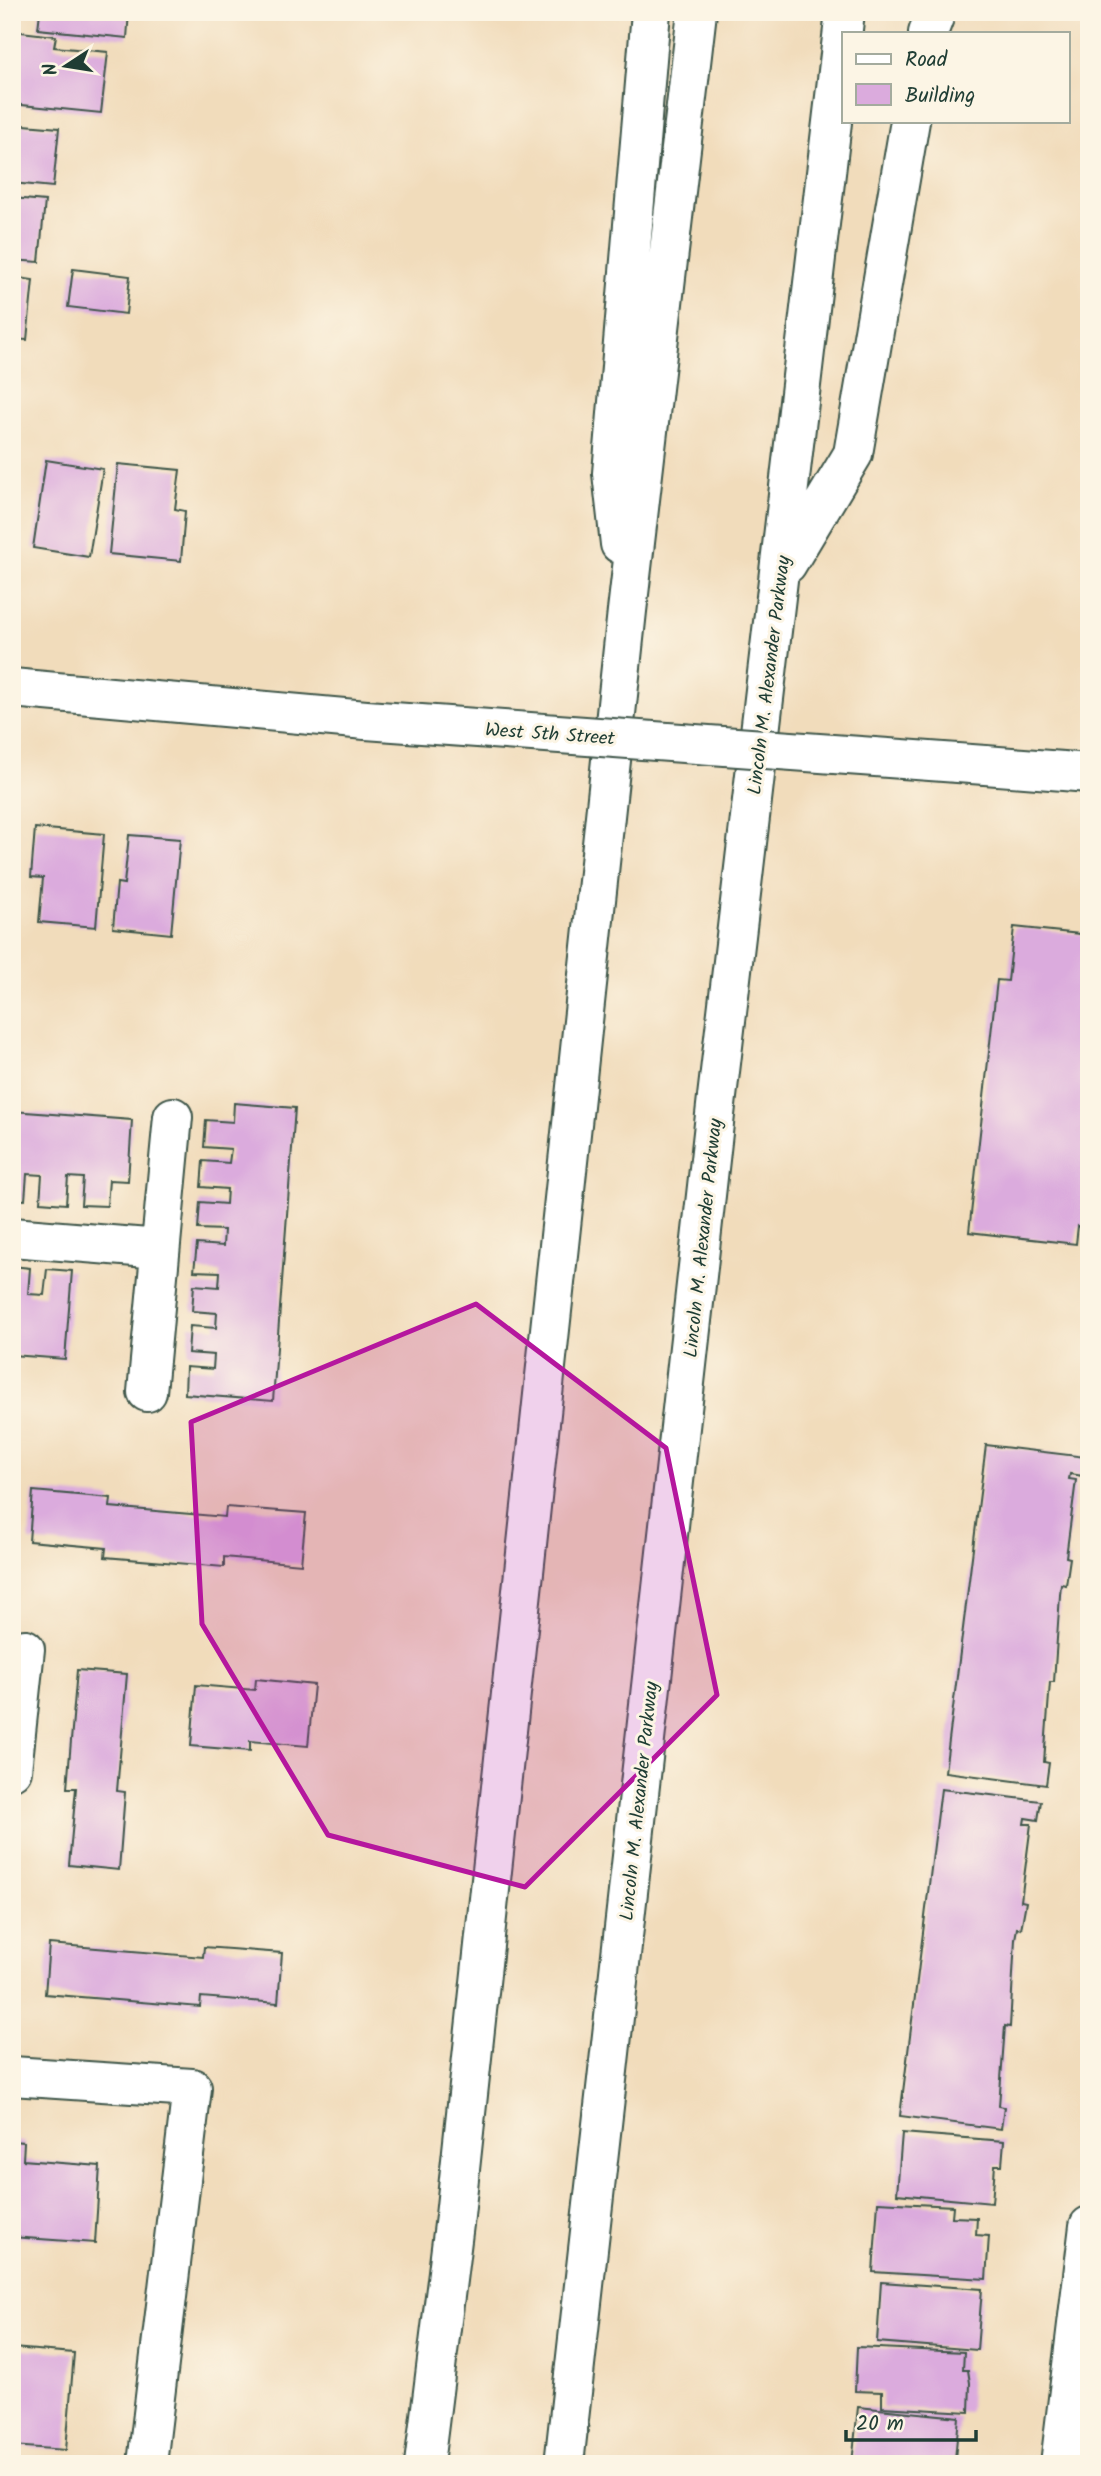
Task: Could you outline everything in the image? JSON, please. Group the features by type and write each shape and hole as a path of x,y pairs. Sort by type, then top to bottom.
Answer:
{"main road":[{"path":"627,611 612,473 651,12"},
{"path":"424,2464 457,2202 627,611 697,12"},
{"name":"Lincoln M. Alexander Parkway","path":"843,32 845,12"},
{"path":"928,32 936,12"},
{"name":"Lincoln M. Alexander Parkway","path":"564,2464 713,1138 842,38"},
{"path":"780,575 853,454 910,122"},
{"name":"West 5th Street","path":"12,688 366,720 1089,774"},
{"path":"147,1392 173,1117"},
{"path":"12,1237 160,1249"},
{"path":"12,1770 25,1649"},
{"path":"12,2076 192,2088 147,2464"},
{"path":"1060,2464 1089,2226"}],"highlighted area":[{"path":"476,1304 666,1448 717,1695 525,1887 328,1835 202,1624 191,1422"}],"building":[{"path":"40,12 129,12 127,38 38,29"},
{"path":"12,31 56,36 54,47 108,52 101,113 12,104"},
{"path":"12,124 59,128 53,187 12,183"},
{"path":"12,198 45,201 39,262 12,260"},
{"path":"73,269 130,276 126,314 68,307"},
{"path":"12,277 33,280 27,340 12,339"},
{"path":"46,460 103,469 89,557 33,548"},
{"path":"118,464 180,470 175,509 185,511 181,561 109,554"},
{"path":"35,828 104,834 96,927 39,922 43,878 31,877"},
{"path":"129,835 180,839 171,934 113,928 117,883 124,884"},
{"path":"1014,927 1089,935 1089,1228 1078,1226 1076,1244 969,1232 997,980 1008,981"},
{"path":"234,1103 295,1108 273,1401 185,1394 186,1367 213,1369 214,1355 188,1353 190,1326 216,1328 217,1313 192,1311 194,1285 219,1287 220,1272 194,1271 197,1244 223,1246 224,1230 198,1229 200,1202 226,1204 227,1189 201,1187 203,1161 229,1163 231,1149 204,1147 206,1120 233,1122"},
{"path":"12,1111 132,1120 128,1181 109,1180 107,1206 81,1205 83,1178 68,1177 66,1204 40,1202 42,1175 27,1174 25,1200 12,1199"},
{"path":"12,1266 30,1268 28,1294 44,1295 47,1269 72,1271 65,1359 12,1355"},
{"path":"986,1445 1086,1457 1083,1476 1070,1474 1069,1479 1076,1480 1066,1557 1070,1558 1066,1585 1061,1584 1054,1682 1050,1682 1044,1762 1049,1763 1046,1785 945,1772"},
{"path":"33,1491 111,1498 110,1507 225,1517 226,1507 306,1513 301,1564 224,1557 224,1567 105,1557 106,1548 29,1541"},
{"path":"77,1670 127,1674 117,1791 125,1792 119,1870 69,1865 76,1788 67,1788"},
{"path":"256,1679 314,1685 308,1746 250,1741 250,1751 191,1746 196,1685 255,1690"},
{"path":"941,1789 1041,1801 1038,1820 1025,1818 1024,1824 1031,1824 1021,1901 1026,1902 1021,1929 1017,1928 1015,1939 1010,2027 1005,2026 999,2106 1004,2107 1001,2129 900,2116"},
{"path":"49,1944 203,1957 204,1947 282,1953 278,2003 201,1997 200,2007 45,1994"},
{"path":"902,2133 1004,2141 1002,2165 995,2165 992,2203 897,2194"},
{"path":"12,2141 24,2142 23,2160 100,2166 95,2243 12,2237"},
{"path":"878,2202 953,2206 952,2217 977,2218 976,2235 989,2236 986,2279 873,2272"},
{"path":"881,2282 982,2289 977,2350 877,2342"},
{"path":"857,2347 964,2352 963,2370 968,2370 970,2383 969,2412 882,2407 882,2392 855,2391"},
{"path":"12,2348 74,2353 66,2450 12,2446"},
{"path":"858,2407 959,2417 955,2459 949,2459 948,2464 852,2463"}]}
